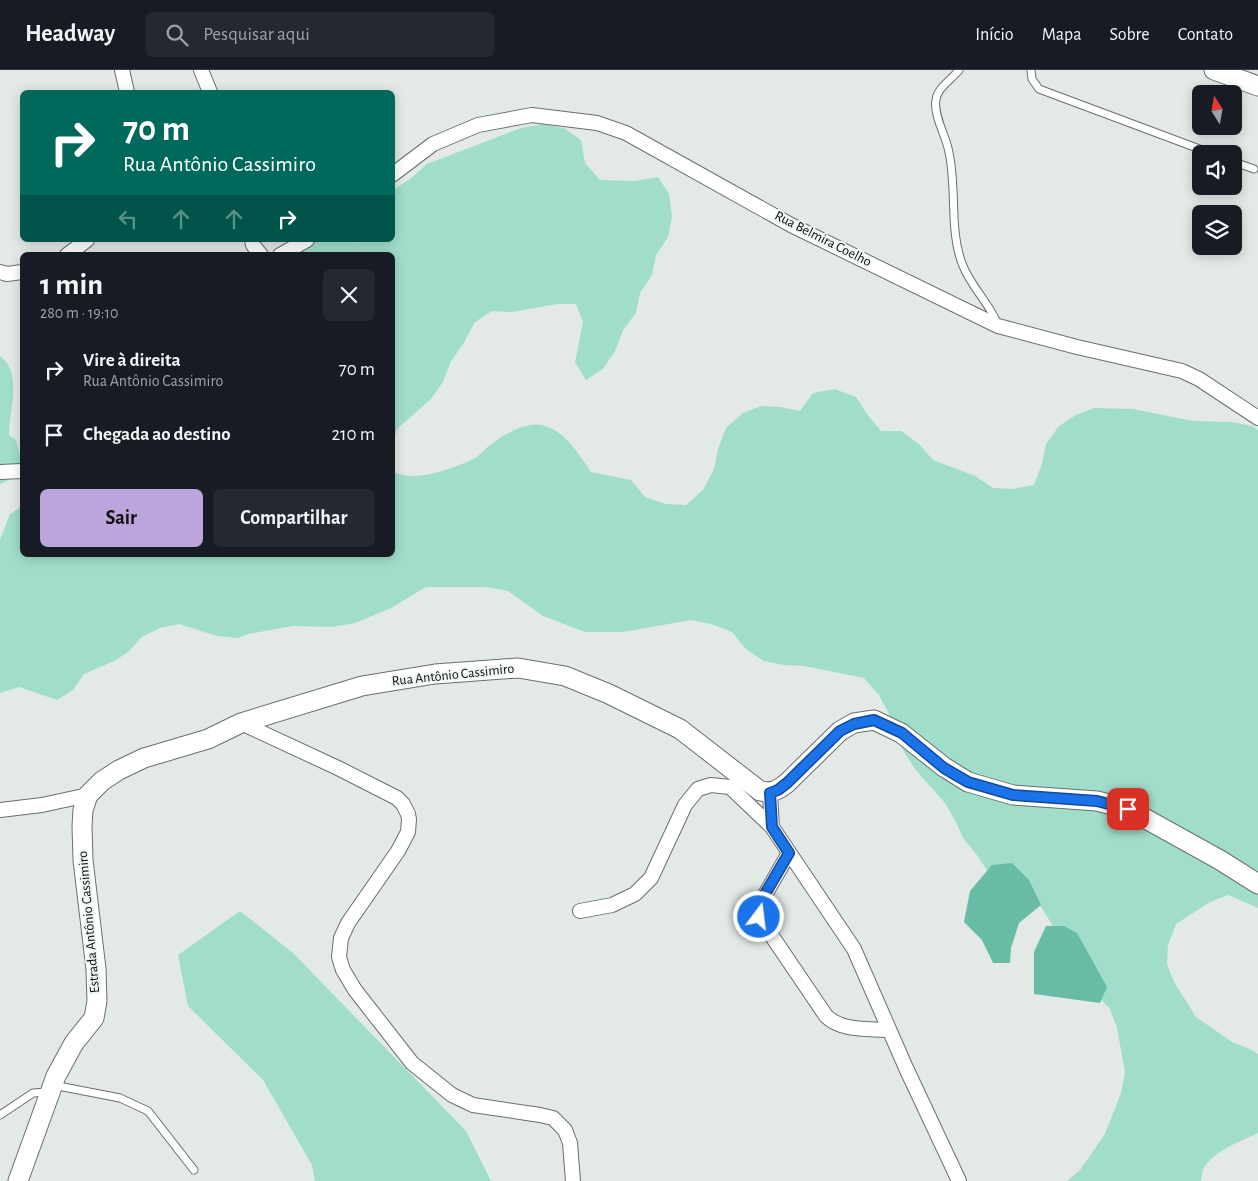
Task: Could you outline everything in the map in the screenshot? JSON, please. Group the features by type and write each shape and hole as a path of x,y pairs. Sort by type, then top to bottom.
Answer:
{"street":[{"path":"122,70 127,90"},
{"path":"201,70 209,90"},
{"path":"1214,70 1258,86"},
{"name":"Rua Belmira Coelho","path":"395,173 434,144 478,125 532,115 597,123 626,133 791,225 998,326 1077,348 1182,371 1199,379 1258,418"},
{"path":"71,252 84,242"},
{"path":"285,252 303,242"},
{"path":"0,272 7,274 20,272"},
{"path":"0,472 20,471"},
{"name":"Rua Antônio Cassimiro","path":"88,794 102,781 119,770 144,758 208,739 241,723 362,686 435,674 518,668 564,676 609,694 680,729 760,791 770,793"},
{"path":"772,827 770,793 787,783 840,731 854,724 874,720 902,733 944,768 968,782 1013,795 1097,801 1128,809 1220,860 1258,884"},
{"path":"241,723 397,798 405,809 409,819 408,832 398,851 348,924 341,938 339,957 343,970 355,990 412,1063 452,1095 473,1105 540,1114 553,1118 565,1130 570,1143 573,1181"},
{"path":"580,911 612,905 634,894 651,878 685,805 698,789 710,784 730,787 772,827 854,949 889,1030 959,1181"},
{"path":"0,810 42,805 88,794"},
{"name":"Estrada Antônio Cassimiro","path":"18,1181 52,1088 74,1043 94,1018 97,1001 96,969 82,840 83,810 88,794"},
{"path":"789,853 758,906 759,917 826,1016 832,1022 838,1025 889,1030"}],"lane":[{"path":"959,70 939,92 935,105 949,150 957,249 968,276 993,314 998,326"},
{"path":"1031,70 1032,79 1040,89 1192,146"},
{"path":"1242,165 1254,169"},
{"path":"0,1115 33,1093 52,1088 120,1098 148,1111 194,1170"}],"shaded area":[{"path":"543,124 564,128 581,140 585,163 600,180 635,181 658,177 669,194 672,217 668,237 656,255 652,275 640,293 636,313 623,330 615,351 603,369 586,380 575,362 583,322 576,304 557,304 512,312 492,311 475,322 451,361 443,382 430,400 397,429 395,435 395,252 282,252 289,242 395,242 395,189 427,164 521,128"},
{"path":"0,356 7,363 13,382 9,435 16,440 20,455 20,466 11,479 0,484"},
{"path":"835,389 856,397 881,431 901,431 919,444 933,460 975,476 993,488 1012,489 1034,485 1042,464 1046,444 1059,426 1076,415 1094,408 1133,409 1193,421 1232,422 1252,426 1258,430 1258,908 1228,895 1210,902 1176,924 1168,945 1167,964 1174,982 1196,1017 1232,1042 1258,1054 1258,1133 1229,1147 1210,1160 1204,1167 1201,1181 1067,1181 1080,1170 1105,1134 1121,1093 1125,1072 1117,1028 1110,1009 1095,993 1059,941 1051,923 1030,888 988,872 963,838 945,803 915,769 904,752 890,716 879,695 864,678 804,666 764,661 746,649 732,632 711,624 691,620 623,632 585,632 543,616 508,591 487,587 426,587 391,608 355,623 332,627 293,626 248,634 238,638 217,636 179,624 160,628 142,637 128,652 116,660 84,674 73,690 57,700 19,687 0,693 0,540 10,514 20,507 20,557 395,557 395,473 419,476 444,470 475,458 510,432 525,426 538,425 550,428 560,434 571,444 591,472 631,480 645,497 666,504 686,505 703,490 714,469 718,449 726,428 743,413 761,406 800,411 813,393"},
{"path":"1012,863 1029,880 1041,905 1019,923 1011,948 1010,963 993,963 982,940 964,922 970,891 992,865"},
{"path":"240,911 293,953 466,1131 491,1181 315,1181 312,1165 263,1080 188,1006 178,955"},
{"path":"1046,926 1064,926 1077,933 1107,987 1100,1003 1034,994 1034,952"}],"route":[{"path":"759,917 758,906 789,853 772,827 770,793 787,783 840,731 854,724 874,720 885,724 902,733 944,768 968,782 1013,795 1097,801 1128,809"}]}
